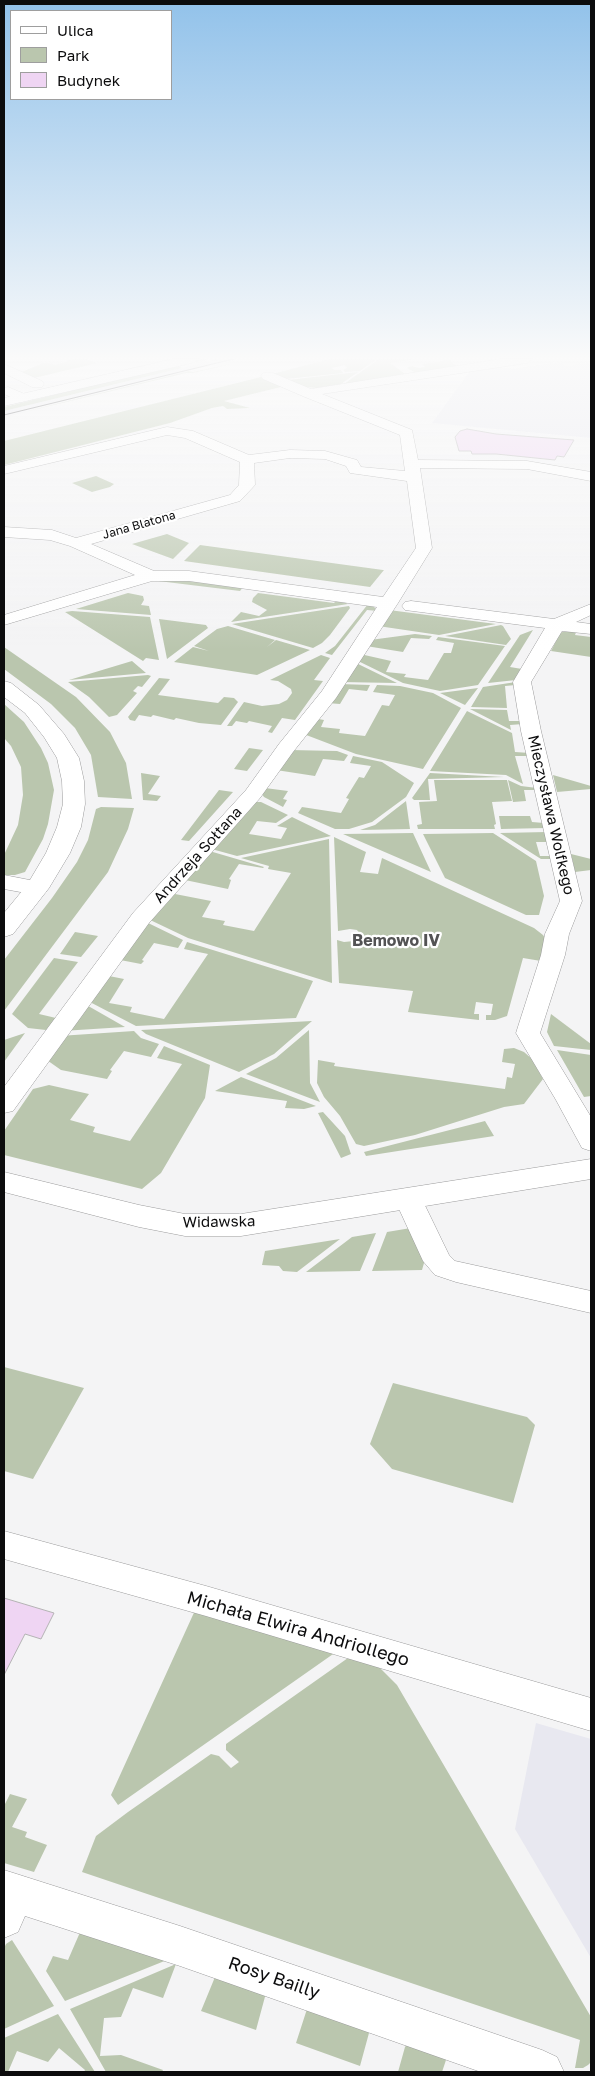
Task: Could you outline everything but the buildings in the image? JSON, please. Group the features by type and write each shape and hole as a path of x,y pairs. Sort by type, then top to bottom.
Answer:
{"street":[{"path":"4,470 61,456"},
{"path":"238,456 247,460 277,456"},
{"path":"329,456 346,460 352,463 355,470 361,471 527,465 591,477"},
{"path":"389,603 424,548 411,456"},
{"name":"Jana Blatona","path":"76,543 235,498 247,485 247,460"},
{"name":"Jana Blatona","path":"4,532 52,535 76,543 151,576"},
{"name":"Jana Blatona","path":"4,620 151,576 189,576 389,603"},
{"name":"Andrzeja Sołtana","path":"4,1105 141,918 253,794 286,748 329,694 350,659 389,603"},
{"path":"411,606 591,629"},
{"path":"557,624 591,609"},
{"name":"Mieczysława Wolfkego","path":"557,624 522,682 533,741 571,900 557,934 553,955 528,1032 569,1100 591,1142"},
{"path":"4,687 32,709 53,734 68,758 73,781 74,804 69,826 58,853 37,888 4,929"},
{"path":"4,882 37,888"},
{"name":"Widawska","path":"4,1182 138,1216 185,1225 241,1225 591,1170"},
{"path":"408,1198 437,1261 445,1268 591,1302"},
{"name":"Michała Elwira Andriollego","path":"4,1545 206,1601 591,1715"},
{"name":"Rosy Bailly","path":"8,1900 180,1946 542,2072"}],"shaded area":[{"path":"536,1723 591,1739 591,1958 515,1829"}],"green space":[{"path":"4,456 40,456 4,465"},
{"path":"96,476 114,484 92,492 72,483"},
{"path":"167,534 189,543 173,559 132,544"},
{"path":"200,545 384,570 370,587 184,561"},
{"path":"163,578 244,586 240,591 153,579"},
{"path":"128,593 143,596 144,600 141,605 149,606 151,615 76,609"},
{"path":"258,593 334,603 338,599 348,604 231,622 241,612 259,616 267,610 252,602"},
{"path":"368,604 378,611 367,610 332,655 325,653 335,646"},
{"path":"349,606 350,608 330,635 313,648 232,624"},
{"path":"389,610 496,624 439,635 378,626"},
{"path":"65,612 150,617 159,660 146,658 143,661"},
{"path":"159,619 206,625 208,628 167,659"},
{"path":"501,625 511,639 506,645 445,636"},
{"path":"228,626 275,640 267,647 276,640 310,650 257,675 174,662 193,647 209,651 194,646 217,629"},
{"path":"571,629 577,630 575,635 591,637 591,657 551,651 560,633"},
{"path":"533,630 510,667 522,669 516,680 488,683 520,635"},
{"path":"415,634 432,636 429,639 411,638 403,652 366,646 370,640"},
{"path":"438,637 505,646 478,685 440,691 403,683 356,660 360,654 391,661 386,672 406,674 404,677 428,680 444,653 451,653 454,643 436,640"},
{"path":"4,647 76,697 110,732 126,763 132,799 98,797 91,755 75,728 51,704 4,669"},
{"path":"321,655 330,658 314,680 323,681 295,720 282,718 272,733 268,732 272,726 249,721 247,723 236,721 232,726 227,726 244,702 262,706 279,704 287,700 292,693 291,689 278,681 270,680"},
{"path":"132,661 146,673 69,680"},
{"path":"354,662 397,683 340,682"},
{"path":"151,676 142,687 138,686 133,691 137,693 117,715 109,717 89,697 68,682"},
{"path":"159,678 170,679 158,695 218,703 224,697 234,698 238,702 221,725 176,718 174,720 153,715 151,717 139,715 135,721 130,720 128,717"},
{"path":"516,682 516,685 505,686 507,708 471,707 483,687"},
{"path":"339,684 370,685 367,691 349,689 340,704 327,703"},
{"path":"377,685 400,686 433,693 461,708 423,769 356,754 301,733 313,718 324,720 321,727 340,729 339,733 365,736 382,705 389,706 395,695 373,692"},
{"path":"478,688 465,705 440,693"},
{"path":"4,704 24,722 41,748 48,763 54,790 48,824 43,839 25,872 15,875 4,875 4,855 18,825 23,795 21,767 11,746 4,738"},
{"path":"470,709 507,710 509,721 523,721 523,724 510,725 511,730"},
{"path":"467,711 512,733 515,752 530,753 530,756 515,756 523,784 506,775 430,771"},
{"path":"249,748 263,750 247,771 234,769"},
{"path":"290,750 337,751 348,755 344,761 323,759 315,776 276,770"},
{"path":"353,756 382,762 414,783 406,797 372,822 349,829 335,829 298,813 302,807 341,813 349,799 346,798 359,777 364,778 371,766 350,763"},
{"path":"141,773 160,776 148,794 161,796 157,801 143,800"},
{"path":"430,773 504,777 428,779 430,800 414,800 412,798"},
{"path":"553,775 591,786 591,789 557,792"},
{"path":"434,780 507,780 512,801 492,802 496,824 494,825 495,829 418,829 417,825 422,824 419,802 437,801"},
{"path":"508,780 521,786 537,788 538,790 524,790 526,801 513,802"},
{"path":"265,788 288,791 283,799 287,800 283,807 264,797 261,793"},
{"path":"219,790 233,792 189,841 181,840"},
{"path":"406,801 410,829 360,830 375,825"},
{"path":"250,802 261,802 288,815 276,823 257,821 249,834 281,839 287,828 277,826 292,817 331,836 237,856 208,848"},
{"path":"101,807 134,808 128,829 108,872 4,1011 4,960 77,862 88,840 96,809"},
{"path":"499,816 530,816 532,822 544,823 546,828 501,829"},
{"path":"547,832 551,842 536,842 540,856 552,856 553,859 541,859 500,833"},
{"path":"413,833 431,872 343,834"},
{"path":"493,833 536,861 544,896 539,915 526,915 445,878 423,834"},
{"path":"334,837 366,852 360,872 378,874 382,858 534,928 543,935 547,941 541,961 523,958 507,1016 495,1020 486,1020 486,1015 491,1015 493,1004 476,1002 474,1014 479,1014 479,1020 408,1012 413,991 339,983 337,940 344,942 358,940 360,934 357,930 350,929 338,931"},
{"path":"329,839 332,983 188,938 146,918 175,894 211,901 202,917 225,921 223,925 254,931 291,873 268,869 269,866 241,858"},
{"path":"206,850 264,867 239,864 229,879 231,880 228,889 185,880"},
{"path":"571,854 591,859 591,870 575,872"},
{"path":"144,921 183,940 178,948 154,943 141,964 115,959"},
{"path":"75,932 98,936 81,957 60,954"},
{"path":"187,942 313,981 296,1018 136,1026 86,1000 104,975 124,979 109,1003 132,1007 130,1012 164,1019 208,954 184,949"},
{"path":"54,958 78,962 39,1014 56,1018 46,1030 28,1028 12,1014"},
{"path":"83,1003 125,1027 62,1031"},
{"path":"551,1014 591,1044 591,1050 554,1046 547,1032"},
{"path":"312,1021 274,1054 239,1072 146,1034 141,1030"},
{"path":"309,1030 310,1083 320,1102 246,1074 276,1058"},
{"path":"134,1031 141,1038 159,1044 151,1057 124,1051 110,1070 112,1071 107,1079 61,1070 44,1058 59,1036"},
{"path":"25,1033 4,1062 4,1040"},
{"path":"164,1046 210,1065 205,1098 161,1173 142,1189 4,1155 4,1131 33,1089 49,1085 89,1094 70,1120 95,1127 93,1132 130,1141 182,1064 157,1058"},
{"path":"514,1048 524,1052 532,1059 543,1079 524,1104 504,1107 415,1135 364,1146 356,1144 340,1116 324,1097 317,1083 318,1060 335,1063 334,1066 505,1089 507,1077 512,1078 515,1064 502,1062 504,1049"},
{"path":"557,1050 591,1055 591,1096 584,1097"},
{"path":"241,1077 316,1106 304,1109 285,1108 287,1101 215,1091"},
{"path":"323,1112 345,1136 351,1154 341,1158 318,1113"},
{"path":"485,1121 494,1136 366,1156 364,1152"},
{"path":"417,1227 426,1256 422,1270 372,1271 387,1232"},
{"path":"376,1233 360,1271 306,1272 352,1237"},
{"path":"340,1239 297,1272 283,1271 279,1266 262,1265 265,1251"},
{"path":"4,1367 84,1388 33,1479 4,1471"},
{"path":"393,1383 527,1417 535,1425 513,1503 392,1469 370,1444"},
{"path":"197,1606 336,1652 118,1805 111,1795"},
{"path":"355,1653 369,1657 397,1685 591,2017 591,2062 583,2068 575,2068 580,2040 82,1872 96,1836 211,1754 219,1756 231,1768 239,1762 226,1750 226,1744"},
{"path":"10,1794 27,1799 12,1827 27,1832 25,1837 47,1845 34,1872 4,1863 4,1806"},
{"path":"81,1930 167,1960 65,2001 46,1971 53,1956 68,1960"},
{"path":"12,1940 54,2006 4,2029 4,1948"},
{"path":"176,1964 163,1998 133,1988 121,2017 104,2018 100,2056 121,2055 163,2070 162,2072 106,2072 70,2009"},
{"path":"215,1977 266,1993 256,2030 201,2011"},
{"path":"307,2009 368,2029 369,2033 360,2066 296,2043"},
{"path":"58,2014 95,2072 84,2072 85,2070 59,2048 48,2062 17,2051 8,2072 4,2072 4,2038"},
{"path":"407,2044 445,2056 446,2060 442,2072 398,2072"}],"district":[{"name":"Bemowo IV","path":"396,941"}]}
